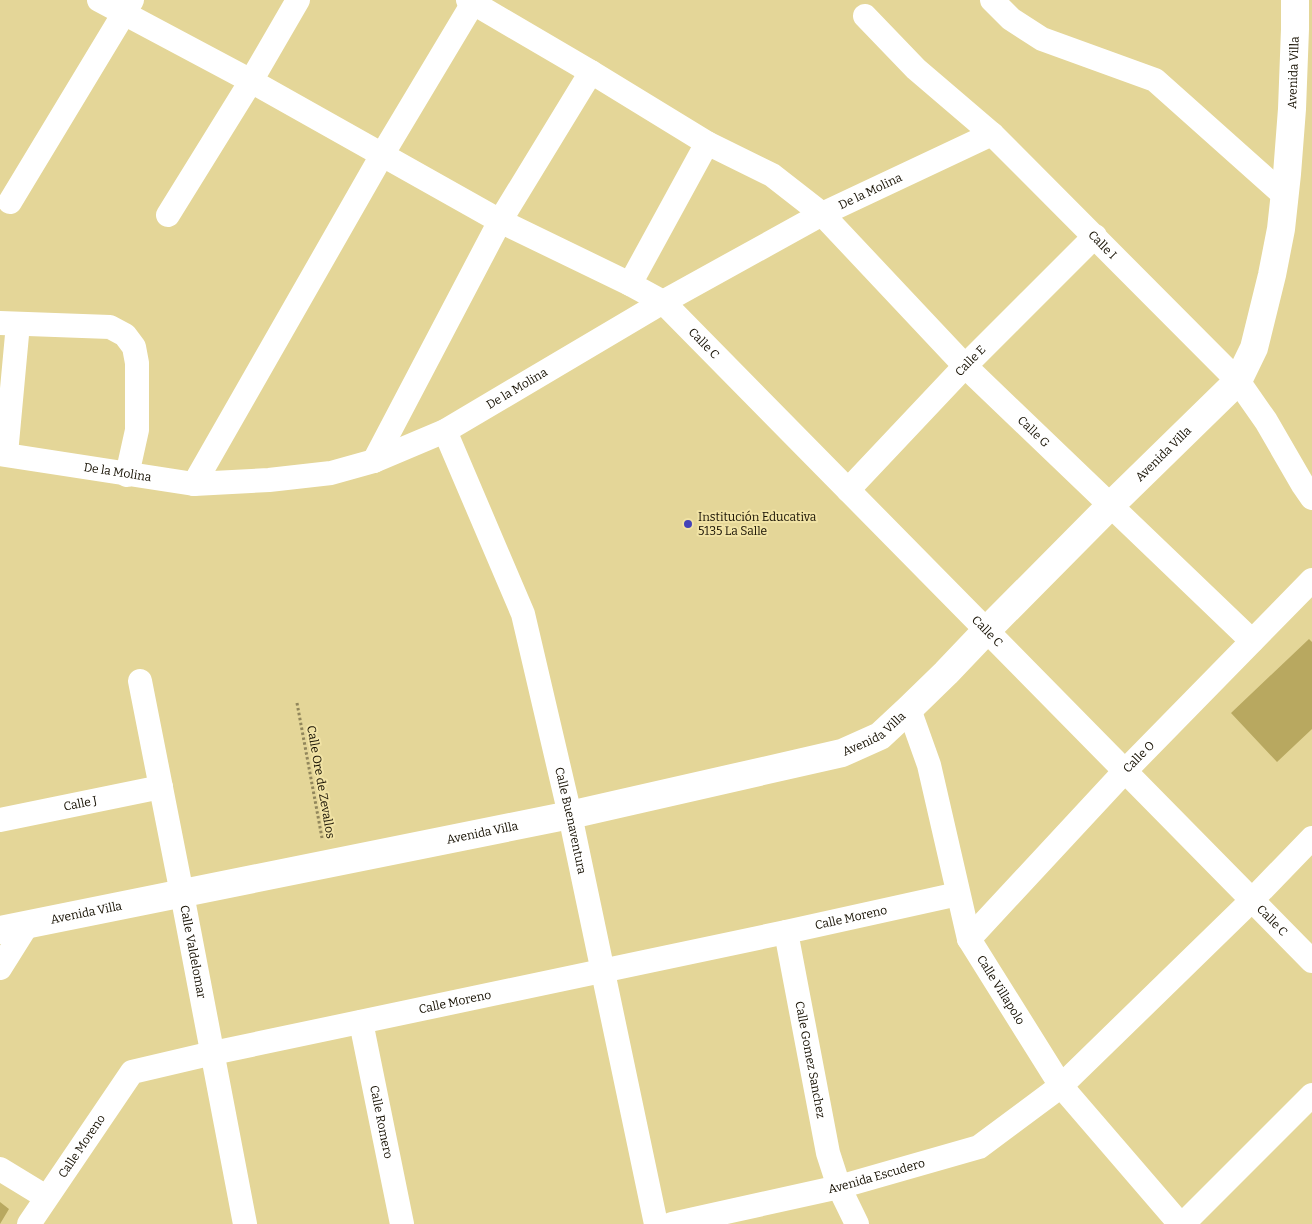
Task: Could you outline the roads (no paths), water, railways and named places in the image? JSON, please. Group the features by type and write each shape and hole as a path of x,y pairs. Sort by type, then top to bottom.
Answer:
{"street":[{"name":"Calle C","path":"99,0 128,6 250,81 500,221 663,302 1312,961"},
{"path":"168,216 298,0"},
{"path":"992,0 1011,19 1042,39 1155,80 1285,196"},
{"name":"Avenida Villa","path":"0,930 570,815 842,753 880,736 946,674 1111,505 1238,381 1254,348 1281,229 1292,109 1295,0"},
{"path":"194,484 471,1"},
{"name":"Calle G","path":"471,1 707,143 772,175 822,214 965,366 1252,641"},
{"path":"10,202 128,6"},
{"name":"Calle I","path":"865,16 916,69 992,134 1238,381 1266,420 1312,498"},
{"path":"374,461 500,221 591,72"},
{"name":"De la Molina","path":"3,454 194,484 269,480 331,473 374,461 445,431 663,302 822,214 992,134"},
{"path":"630,284 707,143"},
{"name":"Calle E","path":"848,490 965,366 1095,236"},
{"path":"3,454 9,324 110,327 125,336 134,347 137,363 137,430 127,474"},
{"name":"Calle Buenaventura","path":"445,431 523,614 604,970 656,1224"},
{"name":"Calle O","path":"969,939 1125,771 1312,580"},
{"name":"Calle Valdelomar","path":"140,681 245,1224"},
{"name":"Calle Villapolo","path":"909,709 929,765 969,939 1061,1086 1182,1224"},
{"name":"Calle J","path":"0,820 161,787"},
{"name":"Avenida Escudero","path":"672,1224 839,1187 979,1147 1061,1086 1252,900 1312,838"},
{"name":"Calle Moreno","path":"29,1224 132,1072 213,1053 958,894"},
{"path":"0,968 27,925"},
{"name":"Calle Gomez Sanchez","path":"786,932 828,1153 839,1187 857,1224"},
{"name":"Calle Romero","path":"361,1022 402,1224"},
{"path":"1182,1224 1312,1095"},
{"path":"0,1169 46,1197"}],"place":[{"name":"Institución Educativa 5135 La Salle","path":"688,524"}]}
